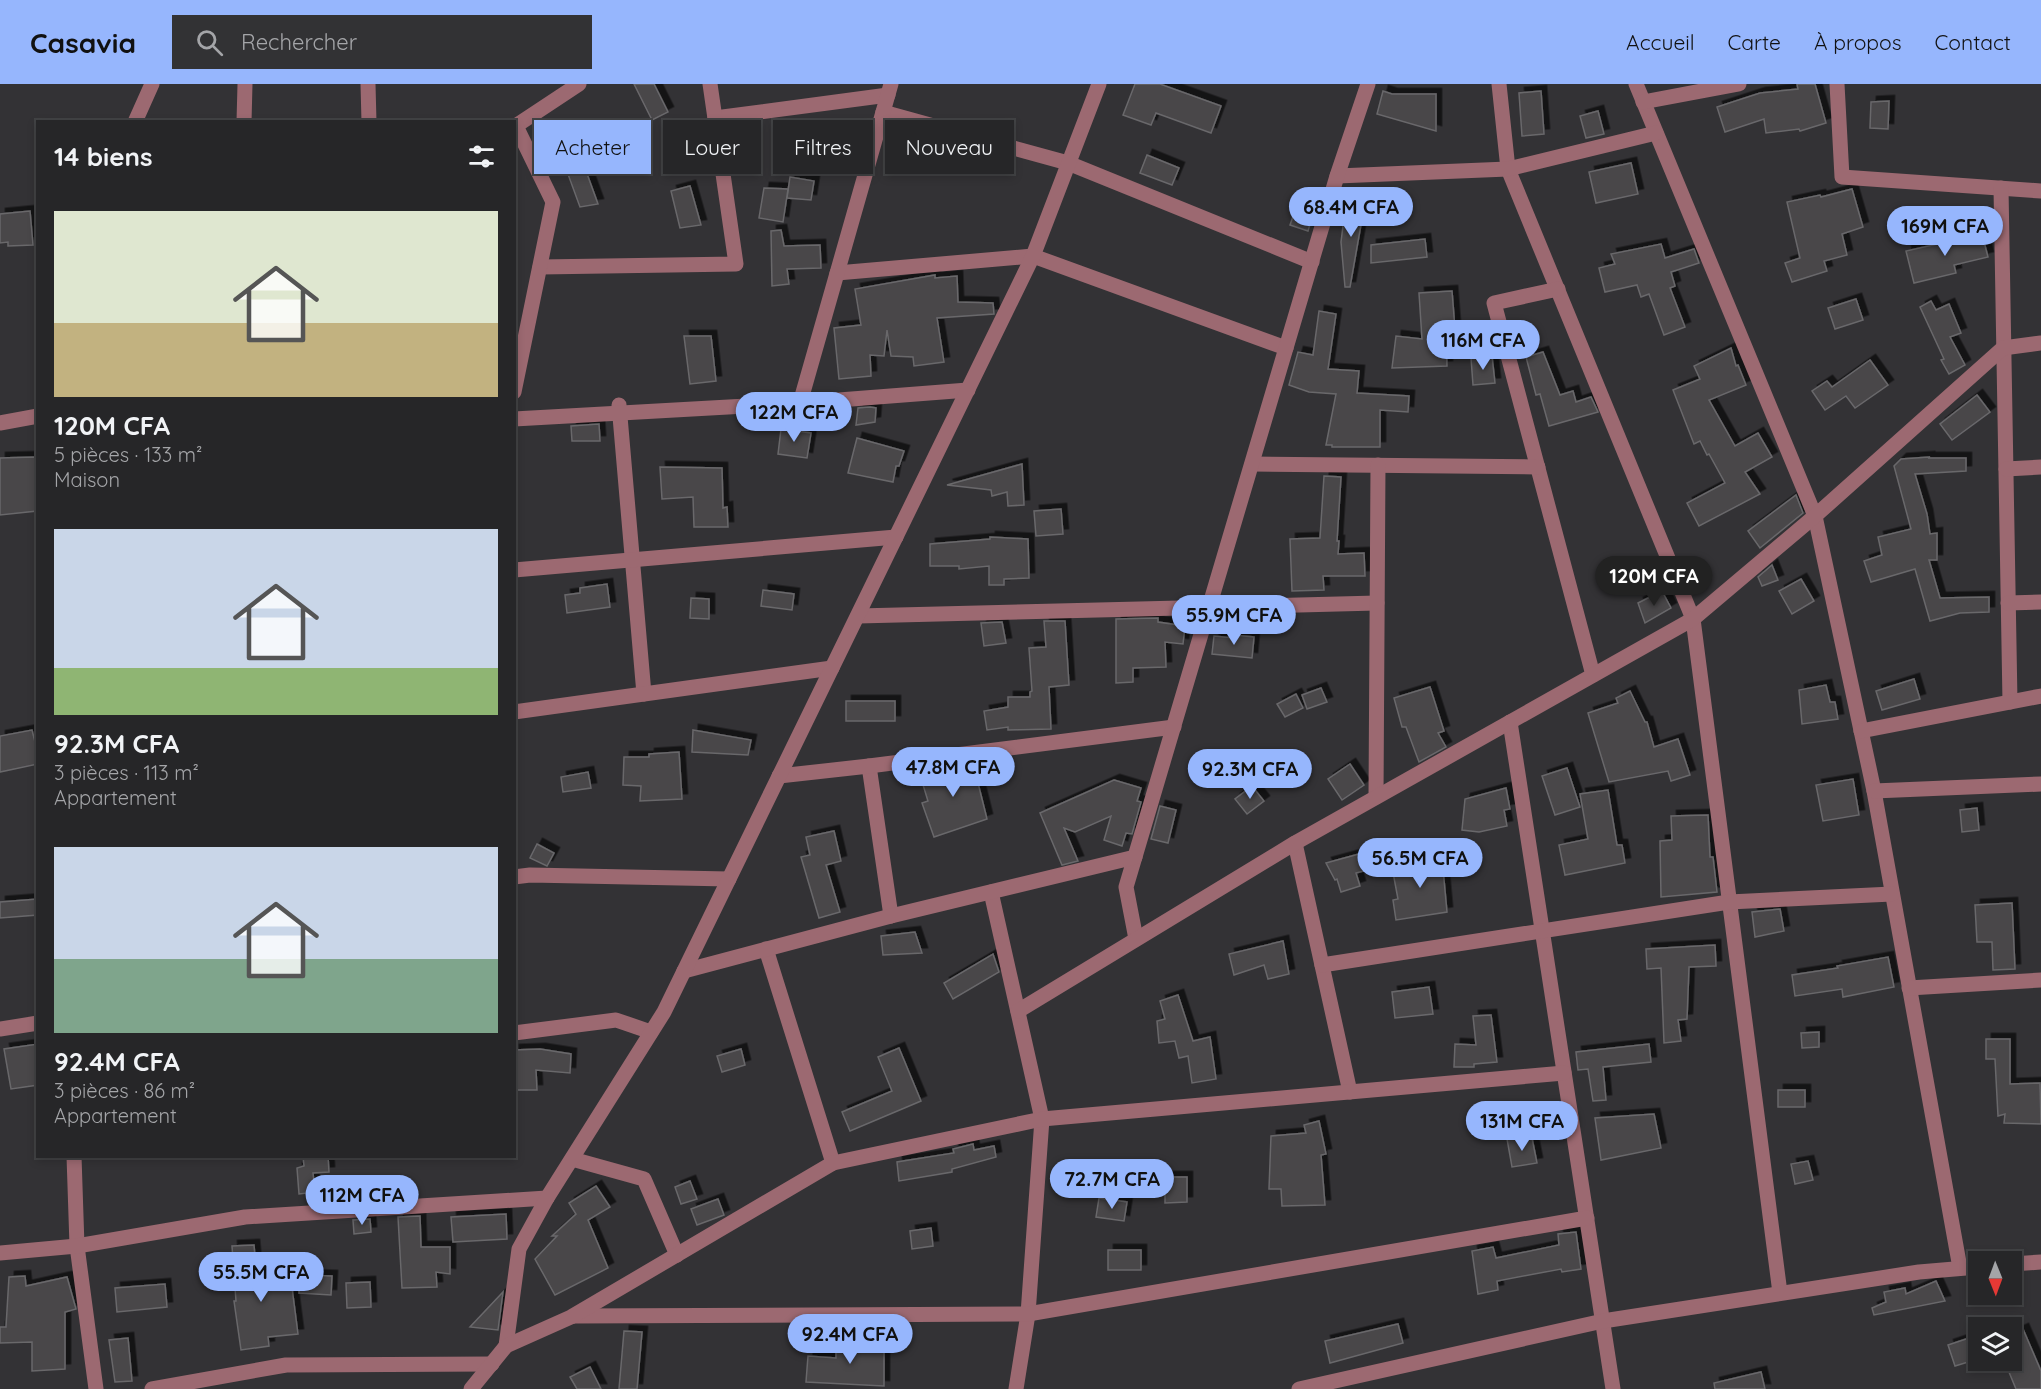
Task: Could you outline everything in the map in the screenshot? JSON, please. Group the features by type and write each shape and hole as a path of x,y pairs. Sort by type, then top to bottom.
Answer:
{"street":[{"path":"136,120 152,84"},
{"path":"244,120 245,84"},
{"path":"368,84 369,120"},
{"path":"516,126 579,84"},
{"path":"540,267 736,264 710,84"},
{"path":"506,1346 519,1249 547,1198 664,1012 1033,255 1099,84"},
{"path":"1136,939 1126,887 1337,176 1368,84"},
{"path":"1499,84 1508,169 1693,619 1780,1293"},
{"path":"1636,84 1815,516 1874,791 1960,1269"},
{"path":"1643,102 1739,84"},
{"path":"1837,84 1842,177 2041,191"},
{"path":"715,118 890,90 800,403"},
{"path":"883,111 1068,163 1312,262"},
{"path":"516,129 554,202 516,382"},
{"path":"1337,176 1508,169 1656,133"},
{"path":"2001,188 2010,702"},
{"path":"837,273 1033,255 1286,348"},
{"path":"1558,289 1494,303 1593,675"},
{"path":"1018,1011 1295,843 1693,619 1815,516 2003,348 2041,344"},
{"path":"516,419 619,409 800,403 968,390"},
{"path":"619,409 645,694"},
{"path":"0,423 36,416"},
{"path":"1252,464 1538,467"},
{"path":"1376,797 1378,465"},
{"path":"2006,469 2041,467"},
{"path":"516,570 896,537"},
{"path":"2008,603 2041,602"},
{"path":"858,616 1377,603"},
{"path":"516,712 832,668"},
{"path":"1861,731 2041,696"},
{"path":"1510,722 1613,1389"},
{"path":"779,776 1174,727"},
{"path":"869,766 891,916"},
{"path":"1874,791 2041,784"},
{"path":"1295,843 1350,1092"},
{"path":"684,970 891,916 1135,857"},
{"path":"516,877 729,879"},
{"path":"991,892 1042,1119 1028,1314 1016,1389"},
{"path":"1322,964 1729,902 1892,894"},
{"path":"766,949 833,1163"},
{"path":"1909,988 2041,980"},
{"path":"516,1033 616,1020 651,1032"},
{"path":"0,1029 36,1023"},
{"path":"471,1389 506,1346 571,1317 833,1163 1042,1119 1564,1073"},
{"path":"74,1158 77,1246 96,1389"},
{"path":"572,1159 644,1179 677,1255"},
{"path":"0,1252 77,1246 245,1217 547,1198"},
{"path":"571,1317 1028,1314 1587,1218"},
{"path":"2022,1263 2041,1262"},
{"path":"1299,1389 1603,1321 1919,1272 1968,1268"},
{"path":"152,1389 286,1365 492,1364"}],"building":[{"path":"634,84 654,84 668,112 652,120"},
{"path":"1135,84 1160,84 1221,106 1211,133 1156,113 1151,125 1123,115"},
{"path":"1797,84 1815,84 1826,123 1800,131 1799,129 1766,133 1764,119 1725,132 1717,107 1760,93 1798,89"},
{"path":"1383,91 1392,94 1436,94 1436,131 1377,114"},
{"path":"1541,91 1544,134 1522,136 1519,93"},
{"path":"1889,101 1888,129 1870,128 1871,102"},
{"path":"1598,111 1604,134 1586,138 1580,116"},
{"path":"1147,155 1179,168 1172,185 1140,173"},
{"path":"1631,163 1638,194 1596,203 1589,172"},
{"path":"568,174 587,174 598,204 580,207"},
{"path":"790,177 814,181 811,200 787,198"},
{"path":"690,186 701,225 680,228 671,191"},
{"path":"764,188 788,189 783,222 759,218"},
{"path":"1852,189 1863,227 1842,234 1847,255 1824,261 1827,271 1792,282 1785,263 1800,258 1787,202"},
{"path":"1346,202 1363,204 1350,287 1345,287 1341,242"},
{"path":"1297,205 1314,211 1308,231 1290,225"},
{"path":"30,211 33,245 8,246 8,242 0,243 0,214"},
{"path":"781,230 784,246 820,245 821,268 787,269 789,284 772,286 771,231"},
{"path":"1982,234 1988,257 1954,265 1956,273 1914,283 1906,251"},
{"path":"1425,239 1427,257 1371,263 1371,245"},
{"path":"1661,244 1665,258 1694,249 1699,263 1671,272 1675,286 1670,288 1685,327 1664,335 1649,294 1641,297 1637,285 1605,292 1599,268 1615,264 1611,254"},
{"path":"935,275 935,278 957,276 958,302 993,303 994,314 937,318 944,362 914,366 913,357 891,356 887,330 884,356 870,355 871,376 839,379 834,328 861,325 855,289"},
{"path":"1452,291 1455,329 1446,329 1447,366 1392,368 1396,336 1422,339 1419,293"},
{"path":"1856,299 1863,320 1835,329 1828,308"},
{"path":"1931,301 1936,310 1949,304 1961,333 1950,337 1965,365 1949,374 1920,307"},
{"path":"1319,311 1336,314 1328,369 1359,371 1357,393 1409,396 1408,412 1380,410 1380,447 1326,445 1336,394 1309,392 1289,385 1298,352 1313,355"},
{"path":"684,336 711,336 716,381 690,384"},
{"path":"1731,348 1736,366 1738,365 1746,385 1709,400 1735,446 1758,433 1772,457 1745,472 1760,494 1699,526 1687,503 1725,483 1700,441 1694,444 1673,390 1700,379 1694,366"},
{"path":"1543,352 1560,395 1573,391 1576,402 1591,397 1598,412 1549,426 1540,394 1536,395 1526,357"},
{"path":"1492,356 1495,383 1473,385 1471,358"},
{"path":"1870,360 1888,385 1855,408 1846,396 1825,410 1812,391 1827,381 1832,387"},
{"path":"1977,395 1990,412 1952,440 1940,424"},
{"path":"858,408 876,408 875,422 856,425"},
{"path":"599,424 600,441 572,441 571,426"},
{"path":"781,429 811,433 807,458 778,454"},
{"path":"857,438 904,451 899,466 896,466 893,482 848,473"},
{"path":"36,457 36,511 0,515 0,458"},
{"path":"1930,457 1928,458 1966,458 1966,471 1915,474 1927,514 1930,534 1937,533 1937,560 1929,560 1940,598 1989,597 1989,612 1960,613 1930,621 1915,569 1871,582 1864,561 1882,555 1878,537 1911,529 1894,466 1901,459"},
{"path":"1022,464 1024,505 1008,506 1007,492 992,496 991,490 947,485"},
{"path":"660,467 722,468 723,508 727,507 728,527 694,527 693,497 662,499"},
{"path":"1324,476 1341,477 1338,554 1364,553 1365,576 1323,576 1324,590 1292,591 1290,539 1320,538"},
{"path":"1796,495 1803,513 1760,548 1748,531"},
{"path":"1061,509 1063,534 1036,536 1034,511"},
{"path":"990,537 1028,539 1029,578 1004,579 1004,585 989,585 989,566 959,569 959,566 930,566 930,544 990,539"},
{"path":"1772,565 1778,580 1762,586 1758,577"},
{"path":"1801,579 1814,601 1792,614 1779,591"},
{"path":"607,584 610,607 567,613 565,595 580,593 580,588"},
{"path":"763,590 794,594 792,610 761,606"},
{"path":"1662,591 1671,608 1645,623 1638,603"},
{"path":"691,598 709,599 709,619 690,618"},
{"path":"1158,618 1158,622 1185,626 1183,644 1165,642 1166,667 1133,668 1133,682 1116,683 1116,619"},
{"path":"1044,621 1065,621 1069,685 1049,687 1051,729 1008,730 1008,727 987,730 984,711 1008,707 1008,697 1030,697 1032,691 1029,648 1046,647"},
{"path":"1002,622 1006,643 984,646 981,623"},
{"path":"1234,635 1254,637 1252,658 1212,654 1214,636 1234,638"},
{"path":"1914,679 1920,699 1882,710 1876,691"},
{"path":"1826,685 1830,702 1835,702 1838,719 1802,724 1799,690"},
{"path":"1430,687 1444,731 1438,733 1446,747 1419,762 1406,727 1402,727 1394,698"},
{"path":"1321,688 1327,702 1307,709 1302,695"},
{"path":"1630,691 1647,722 1654,747 1678,739 1690,775 1671,781 1668,771 1609,782 1588,713 1618,703 1616,698"},
{"path":"1296,694 1303,708 1285,717 1277,704"},
{"path":"846,701 895,701 895,721 846,721"},
{"path":"32,730 36,746 36,764 0,772 0,736"},
{"path":"693,730 751,740 748,755 692,752"},
{"path":"679,752 682,799 640,801 641,786 623,785 624,757 649,757 649,754"},
{"path":"973,763 987,819 934,837 922,803 928,801 920,775 950,765"},
{"path":"1350,764 1364,785 1342,800 1328,779"},
{"path":"1567,768 1580,807 1555,815 1542,776"},
{"path":"588,772 591,788 563,792 561,777"},
{"path":"1853,779 1859,815 1823,821 1816,785"},
{"path":"1114,780 1141,788 1137,801 1141,802 1132,834 1126,833 1122,846 1104,840 1111,816 1075,832 1064,828 1078,861 1062,865 1040,813"},
{"path":"1252,786 1264,801 1247,814 1235,799"},
{"path":"1506,788 1510,809 1504,810 1507,826 1479,832 1462,830 1465,799"},
{"path":"1608,790 1617,845 1622,845 1625,863 1565,875 1559,845 1588,839 1580,794"},
{"path":"1160,806 1176,810 1168,843 1151,839"},
{"path":"1977,808 1979,830 1962,832 1960,810"},
{"path":"1708,815 1710,857 1713,857 1717,892 1661,897 1660,841 1672,840 1671,816"},
{"path":"834,831 841,861 826,865 840,912 819,918 801,857 810,855 806,837"},
{"path":"537,844 554,853 547,866 530,858"},
{"path":"1381,848 1386,865 1356,873 1360,886 1341,892 1337,879 1335,880 1326,863"},
{"path":"1442,858 1447,912 1396,920 1393,900 1398,899 1392,867"},
{"path":"36,899 36,915 0,918 0,902"},
{"path":"2012,903 2015,969 1993,970 1992,942 1977,942 1975,905"},
{"path":"1780,909 1784,931 1755,937 1752,912"},
{"path":"915,932 922,953 883,955 881,936"},
{"path":"1283,941 1289,974 1268,979 1264,965 1234,975 1229,954"},
{"path":"1715,945 1716,966 1689,967 1687,1019 1678,1020 1681,1041 1664,1043 1661,968 1647,969 1646,949"},
{"path":"993,954 999,972 953,999 944,983"},
{"path":"1888,957 1894,987 1843,997 1842,989 1795,996 1792,975"},
{"path":"1429,987 1433,1014 1395,1018 1392,992"},
{"path":"1178,995 1193,1041 1210,1037 1216,1079 1192,1083 1188,1056 1179,1058 1175,1041 1159,1043 1157,1021 1165,1019 1160,1001"},
{"path":"1491,1015 1497,1062 1474,1064 1474,1067 1454,1067 1455,1044 1476,1045 1473,1016"},
{"path":"1819,1032 1819,1047 1802,1048 1801,1033"},
{"path":"1986,1039 2010,1039 2010,1084 2040,1083 2041,1124 2004,1123 2005,1114 1998,1116 1995,1059 1986,1059"},
{"path":"36,1044 36,1085 11,1089 4,1049"},
{"path":"1649,1044 1651,1062 1603,1067 1606,1100 1593,1101 1588,1069 1578,1070 1576,1052"},
{"path":"899,1048 921,1101 850,1131 842,1112 892,1091 878,1057"},
{"path":"540,1049 571,1054 570,1073 536,1070 537,1090 516,1090 516,1050"},
{"path":"741,1049 745,1065 722,1072 717,1056"},
{"path":"1778,1090 1805,1090 1805,1107 1778,1107"},
{"path":"1654,1114 1661,1148 1601,1160 1595,1118"},
{"path":"1319,1121 1326,1154 1321,1155 1325,1205 1282,1206 1281,1189 1269,1189 1271,1136 1306,1133 1304,1125"},
{"path":"1532,1138 1537,1163 1512,1167 1507,1139"},
{"path":"973,1144 974,1150 994,1146 996,1157 952,1169 952,1172 899,1181 897,1162 954,1153 953,1149"},
{"path":"303,1158 328,1158 329,1172 313,1173 315,1192 299,1194 297,1168 304,1166"},
{"path":"1808,1161 1813,1180 1795,1184 1791,1164"},
{"path":"1165,1177 1187,1177 1187,1202 1165,1203"},
{"path":"690,1181 697,1199 681,1204 675,1187"},
{"path":"596,1186 610,1207 588,1220 608,1268 555,1295 535,1259 557,1236 552,1236 576,1214 569,1203"},
{"path":"1099,1198 1127,1202 1124,1221 1096,1217"},
{"path":"718,1199 724,1215 697,1225 691,1209"},
{"path":"506,1214 507,1239 453,1242 451,1217"},
{"path":"420,1216 421,1247 450,1247 450,1274 436,1272 437,1287 402,1288 398,1217"},
{"path":"370,1219 371,1232 354,1234 353,1220"},
{"path":"931,1228 933,1246 912,1249 910,1231"},
{"path":"1576,1232 1581,1269 1562,1272 1561,1269 1497,1281 1498,1290 1478,1294 1472,1251 1493,1247 1496,1258 1559,1245 1558,1234"},
{"path":"254,1245 257,1281 291,1280 298,1334 268,1337 269,1346 241,1350 234,1301 236,1301 232,1246"},
{"path":"1108,1250 1141,1250 1141,1270 1108,1270"},
{"path":"300,1275 332,1276 331,1295 299,1293"},
{"path":"25,1276 26,1286 67,1277 76,1309 65,1312 65,1369 32,1371 32,1342 0,1343 0,1327 6,1327 9,1277"},
{"path":"1936,1281 1945,1301 1874,1315 1872,1308 1886,1302 1884,1292 1905,1288 1906,1294"},
{"path":"370,1282 371,1307 347,1308 346,1283"},
{"path":"165,1284 167,1307 117,1312 115,1288"},
{"path":"503,1292 498,1330 470,1327"},
{"path":"1398,1324 1403,1343 1330,1363 1325,1341"},
{"path":"2022,1329 2041,1371 2041,1389 2016,1389 2009,1371 2022,1371"},
{"path":"624,1331 642,1332 637,1389 619,1389"},
{"path":"128,1338 132,1381 115,1382 109,1340"},
{"path":"1968,1338 1968,1362 1955,1366 1948,1345"},
{"path":"863,1339 884,1339 884,1386 806,1382 808,1356 836,1358 836,1342 863,1342"},
{"path":"590,1367 601,1389 577,1389 570,1377"},
{"path":"1761,1372 1765,1389 1715,1389 1714,1383"}]}
